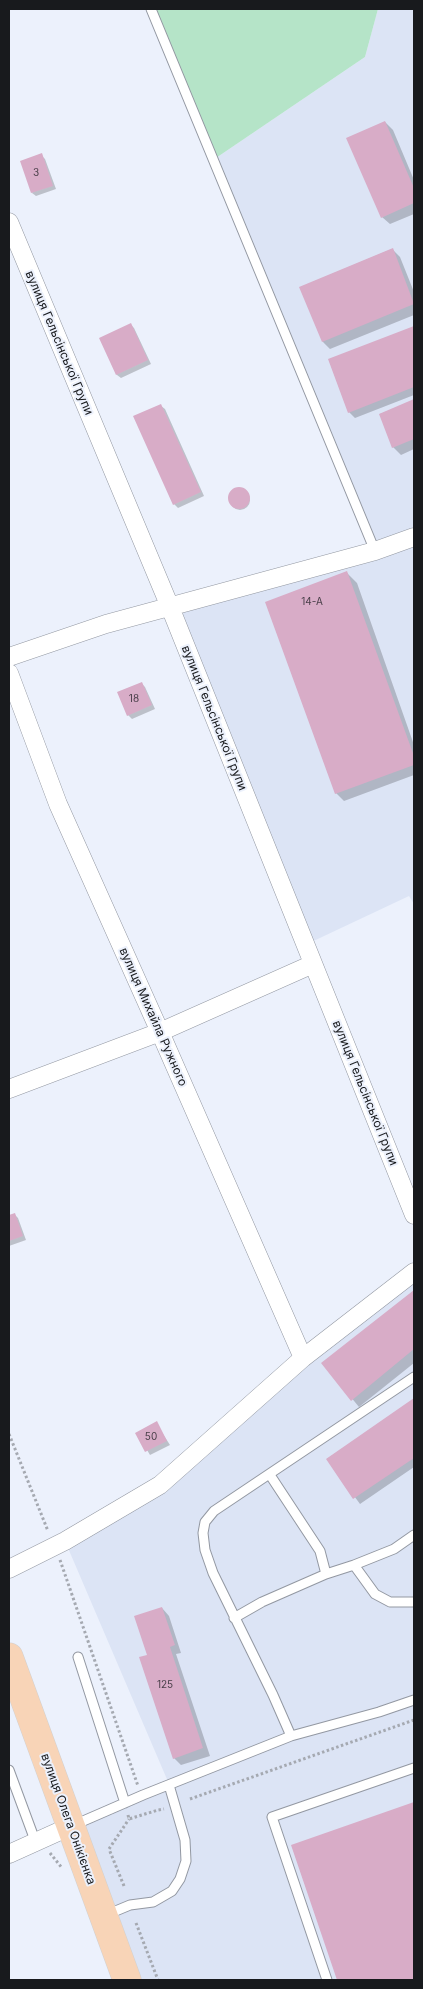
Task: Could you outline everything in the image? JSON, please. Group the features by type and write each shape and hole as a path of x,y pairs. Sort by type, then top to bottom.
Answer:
{"main road":[{"name":"вулиця Олега Онікієнка","path":"9,1658 127,1980"}],"street":[{"name":"вулиця Гельсінської Групи","path":"9,222 170,607 414,1215"},
{"path":"9,658 106,624 375,551 414,537"},
{"name":"вулиця Михайла Ружного","path":"9,673 58,804 303,1358"},
{"path":"9,1089 160,1032 313,964"},
{"path":"9,1568 55,1546 160,1485 303,1358 414,1272"},
{"path":"9,1854 71,1826"}],"lane":[{"path":"151,9 375,551"},
{"path":"291,1736 213,1573 205,1550 203,1533 205,1522 214,1511 414,1377"},
{"path":"270,1475 320,1551 326,1574"},
{"path":"234,1618 262,1602 326,1574 394,1549 414,1535"},
{"path":"354,1565 375,1594 390,1602 414,1602"},
{"path":"78,1657 125,1803"},
{"path":"71,1826 291,1736 379,1712 414,1700"},
{"path":"327,1980 272,1817 414,1768"},
{"path":"9,1770 36,1843"},
{"path":"103,1917 130,1905 153,1902 172,1891 180,1879 186,1861 185,1840 169,1785"}],"path":[{"path":"9,1434 55,1546 138,1788 122,1794"},
{"path":"190,1799 414,1720"},
{"path":"124,1886 109,1849 128,1817 165,1809"},
{"path":"36,1843 48,1850 63,1869"},
{"path":"136,1923 158,1980"}],"shaded area":[{"path":"378,9 414,9 414,904 409,896 305,945 170,607 375,551 213,160 365,57"},
{"path":"414,1272 414,1980 127,1980 71,1826 169,1784 65,1541 160,1485"}],"green space":[{"path":"151,9 378,9 365,57 213,160"}],"building":[{"path":"385,121 414,188 414,203 381,218 346,138"},
{"path":"42,153 53,186 31,193 20,161"},
{"path":"393,248 414,304 322,342 299,287"},
{"path":"131,323 148,360 116,375 99,338"},
{"path":"414,326 414,387 348,413 328,359"},
{"path":"414,399 414,439 392,448 379,414"},
{"path":"161,404 201,492 173,505 133,416"},
{"path":"239,487 247,490 250,498 247,506 239,509 231,506 228,498 231,490"},
{"path":"347,571 414,756 414,765 335,794 265,602"},
{"path":"142,682 152,705 127,716 117,692"},
{"path":"15,1213 23,1236 9,1241 9,1215"},
{"path":"414,1290 414,1349 351,1401 321,1363"},
{"path":"414,1398 414,1458 353,1499 326,1459"},
{"path":"157,1421 167,1441 145,1452 135,1433"},
{"path":"162,1607 175,1645 170,1647 203,1748 173,1759 139,1657 147,1655 134,1616"},
{"path":"414,1802 414,1980 337,1980 291,1845"}]}
